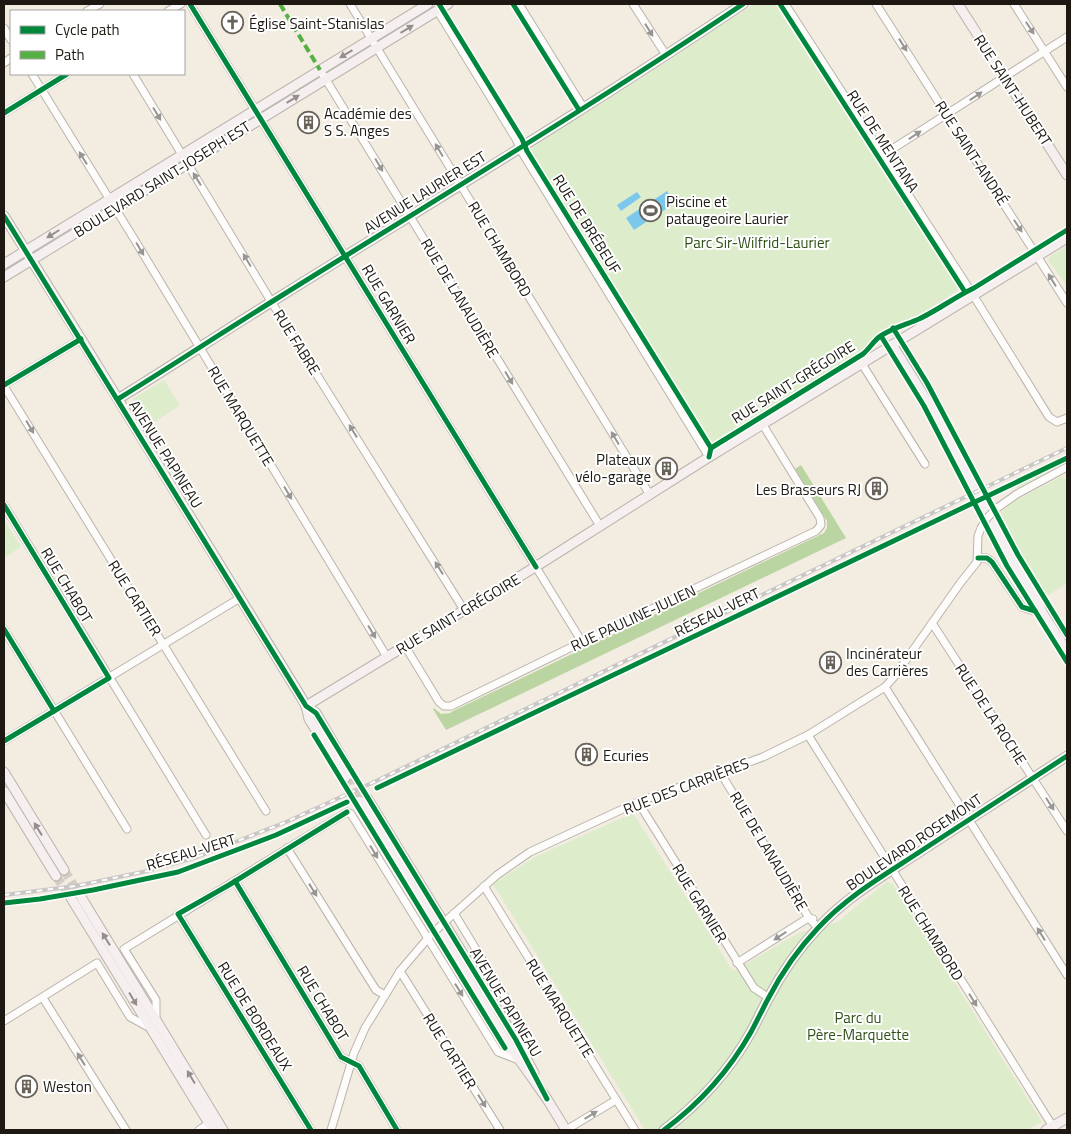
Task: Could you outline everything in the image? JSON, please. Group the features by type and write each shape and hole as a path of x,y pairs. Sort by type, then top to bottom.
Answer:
{"main road":[{"name":"BOULEVARD SAINT-JOSEPH EST","path":"4,264 428,4"},
{"name":"BOULEVARD SAINT-JOSEPH EST","path":"4,277 448,4"},
{"name":"RUE SAINT-HUBERT","path":"958,4 1067,175"},
{"name":"AVENUE LAURIER EST","path":"118,399 520,148 666,55 738,5"},
{"name":"AVENUE PAPINEAU","path":"4,216 306,706 309,719 349,777"},
{"name":"RUE SAINT-GRÉGOIRE","path":"306,706 536,567 709,457 1067,238"},
{"path":"893,346 934,411 956,461 1032,602 1067,651"},
{"name":"BOULEVARD ROSEMONT","path":"664,1130 693,1106 716,1083 751,1033 789,965 821,926 857,893 1067,756"},
{"path":"4,772 64,870"},
{"path":"4,791 56,876"},
{"name":"AVENUE PAPINEAU","path":"363,800 566,1130"},
{"path":"213,1124 156,1020 76,898 150,1028 213,1124 223,1130"},
{"path":"1051,1129 1067,1118"}],"street":[{"path":"91,9 100,4"},
{"path":"170,10 181,4"},
{"name":"RUE GARNIER","path":"190,4 582,642"},
{"name":"RUE CHAMBORD","path":"350,4 650,495"},
{"path":"518,4 583,107"},
{"path":"634,4 666,55"},
{"name":"RUE DE MENTANA","path":"785,4 1047,414 1055,422 1060,422 1067,418"},
{"name":"RUE SAINT-ANDRÉ","path":"876,4 1067,303"},
{"path":"1014,4 1067,87"},
{"name":"RUE DE BRÉBEUF","path":"437,10 709,457"},
{"path":"883,155 1067,37"},
{"name":"RUE DE LANAUDIÈRE","path":"320,70 600,526"},
{"name":"RUE MARQUETTE","path":"33,75 200,347 387,657"},
{"path":"4,112 65,75"},
{"name":"RUE FABRE","path":"133,75 464,610"},
{"path":"4,386 81,339"},
{"path":"862,364 925,464"},
{"name":"RUE CARTIER","path":"4,386 266,811"},
{"name":"RUE PAULINE-JULIEN","path":"405,646 439,702 444,706 451,706 816,532 821,525 820,518 764,425"},
{"name":"RUE DES CARRIÈRES","path":"331,1130 352,1062 365,1028 400,971 433,933 484,886 530,852 638,802 763,757 808,735 885,687 961,582 973,569 978,558 978,542 981,528 987,518 997,508 1017,494 1067,467"},
{"name":"RUE CHABOT","path":"4,505 206,835"},
{"path":"978,558 987,558 992,562 1022,607 1042,614"},
{"path":"4,741 240,598"},
{"name":"RUE DE LA ROCHE","path":"932,623 1067,831"},
{"path":"4,629 127,829"},
{"path":"885,687 1067,975"},
{"name":"RUE CHAMBORD","path":"808,735 1051,1129"},
{"name":"RUE DE LANAUDIÈRE","path":"720,772 810,918"},
{"name":"RUE GARNIER","path":"638,802 737,963 754,988 769,998"},
{"name":"AVENUE PAPINEAU","path":"287,848 347,812 351,814 498,1052 522,1057 528,1035 451,916"},
{"path":"156,1020 156,1000 124,949 287,848 376,990 385,995"},
{"name":"RUE CHABOT","path":"235,881 342,1057 359,1066 397,1130"},
{"name":"RUE MARQUETTE","path":"484,886 635,1130"},
{"name":"RUE DE BORDEAUX","path":"178,914 311,1130"},
{"path":"737,963 810,918 821,926"},
{"path":"4,1021 97,963 130,1017 150,1028"},
{"name":"RUE CARTIER","path":"400,971 500,1130"},
{"path":"43,998 126,1130"},
{"path":"566,1130 616,1100"},
{"path":"198,1130 213,1124"}],"green space":[{"name":"Parc Sir-Wilfrid-Laurier","path":"754,4 776,4 960,289 918,316 893,324 878,333 861,352 712,444 531,151 533,147"},
{"path":"1067,246 1067,286 1048,260 1049,257"},
{"path":"164,380 180,405 149,426 133,399"},
{"path":"1064,461 1066,464 1018,489 1016,487 1024,482 1023,480"},
{"path":"801,465 846,538 446,730 434,708 441,714 451,713 824,533 827,528 827,521 795,469"},
{"path":"1062,476 1067,482 1067,583 1047,596 1036,580 1000,513 1013,502"},
{"path":"4,519 21,547 4,558"},
{"name":"Parc du Père-Marquette","path":"633,813 733,971 799,933 838,922 887,882 893,884 1042,1122 1027,1130 645,1130 493,884 535,857"}],"water":[{"name":"Piscine et pataugeoire Laurier","path":"667,191 675,203 634,230 626,218"},
{"path":"637,192 641,197 621,211 617,205"}],"tunnel":[{"path":"352,775 367,798"},
{"path":"345,778 359,801"},
{"path":"64,870 81,897"},
{"path":"56,876 71,898"}],"railway":[{"path":"4,895 76,886 147,871 197,857 286,822 374,782 1067,448"}],"marked path":[{"path":"280,4 320,70"}],"cycle path":[{"path":"190,4 536,567"},
{"path":"439,4 522,139 527,151 711,448 709,457"},
{"path":"513,4 579,110"},
{"path":"118,399 571,116 743,4"},
{"path":"780,4 965,292"},
{"path":"4,113 65,75"},
{"path":"4,216 306,706 316,713 516,1040 547,1099"},
{"path":"711,448 863,354 884,334 933,312 1067,230"},
{"path":"893,328 927,383 1018,555 1067,635"},
{"path":"881,336 924,406 1007,566 1067,662"},
{"path":"4,385 81,339"},
{"name":"RÉSEAU-VERT","path":"377,788 1067,458"},
{"path":"4,505 109,678 4,741"},
{"path":"978,558 987,558 992,562 1022,607 1035,611"},
{"path":"4,629 54,711"},
{"path":"314,735 505,1048"},
{"path":"664,1130 701,1098 723,1073 751,1032 773,990 791,962 804,944 830,916 869,885 1067,756"},
{"name":"RÉSEAU-VERT","path":"4,903 93,890 178,872 276,835 347,802"},
{"path":"311,1130 178,914 229,885 347,812"},
{"path":"235,881 341,1057 359,1066 397,1130"}],"place":[{"name":"Église Saint-Stanislas","path":"233,23"},
{"name":"Académie des S S. Anges","path":"308,122"},
{"name":"Piscine et pataugeoire Laurier","path":"650,210"},
{"name":"Plateaux vélo-garage","path":"667,468"},
{"name":"Les Brasseurs RJ","path":"877,489"},
{"name":"Incinérateur des Carrières","path":"830,662"},
{"name":"Ecuries","path":"587,755"},
{"name":"Weston","path":"27,1086"}]}
